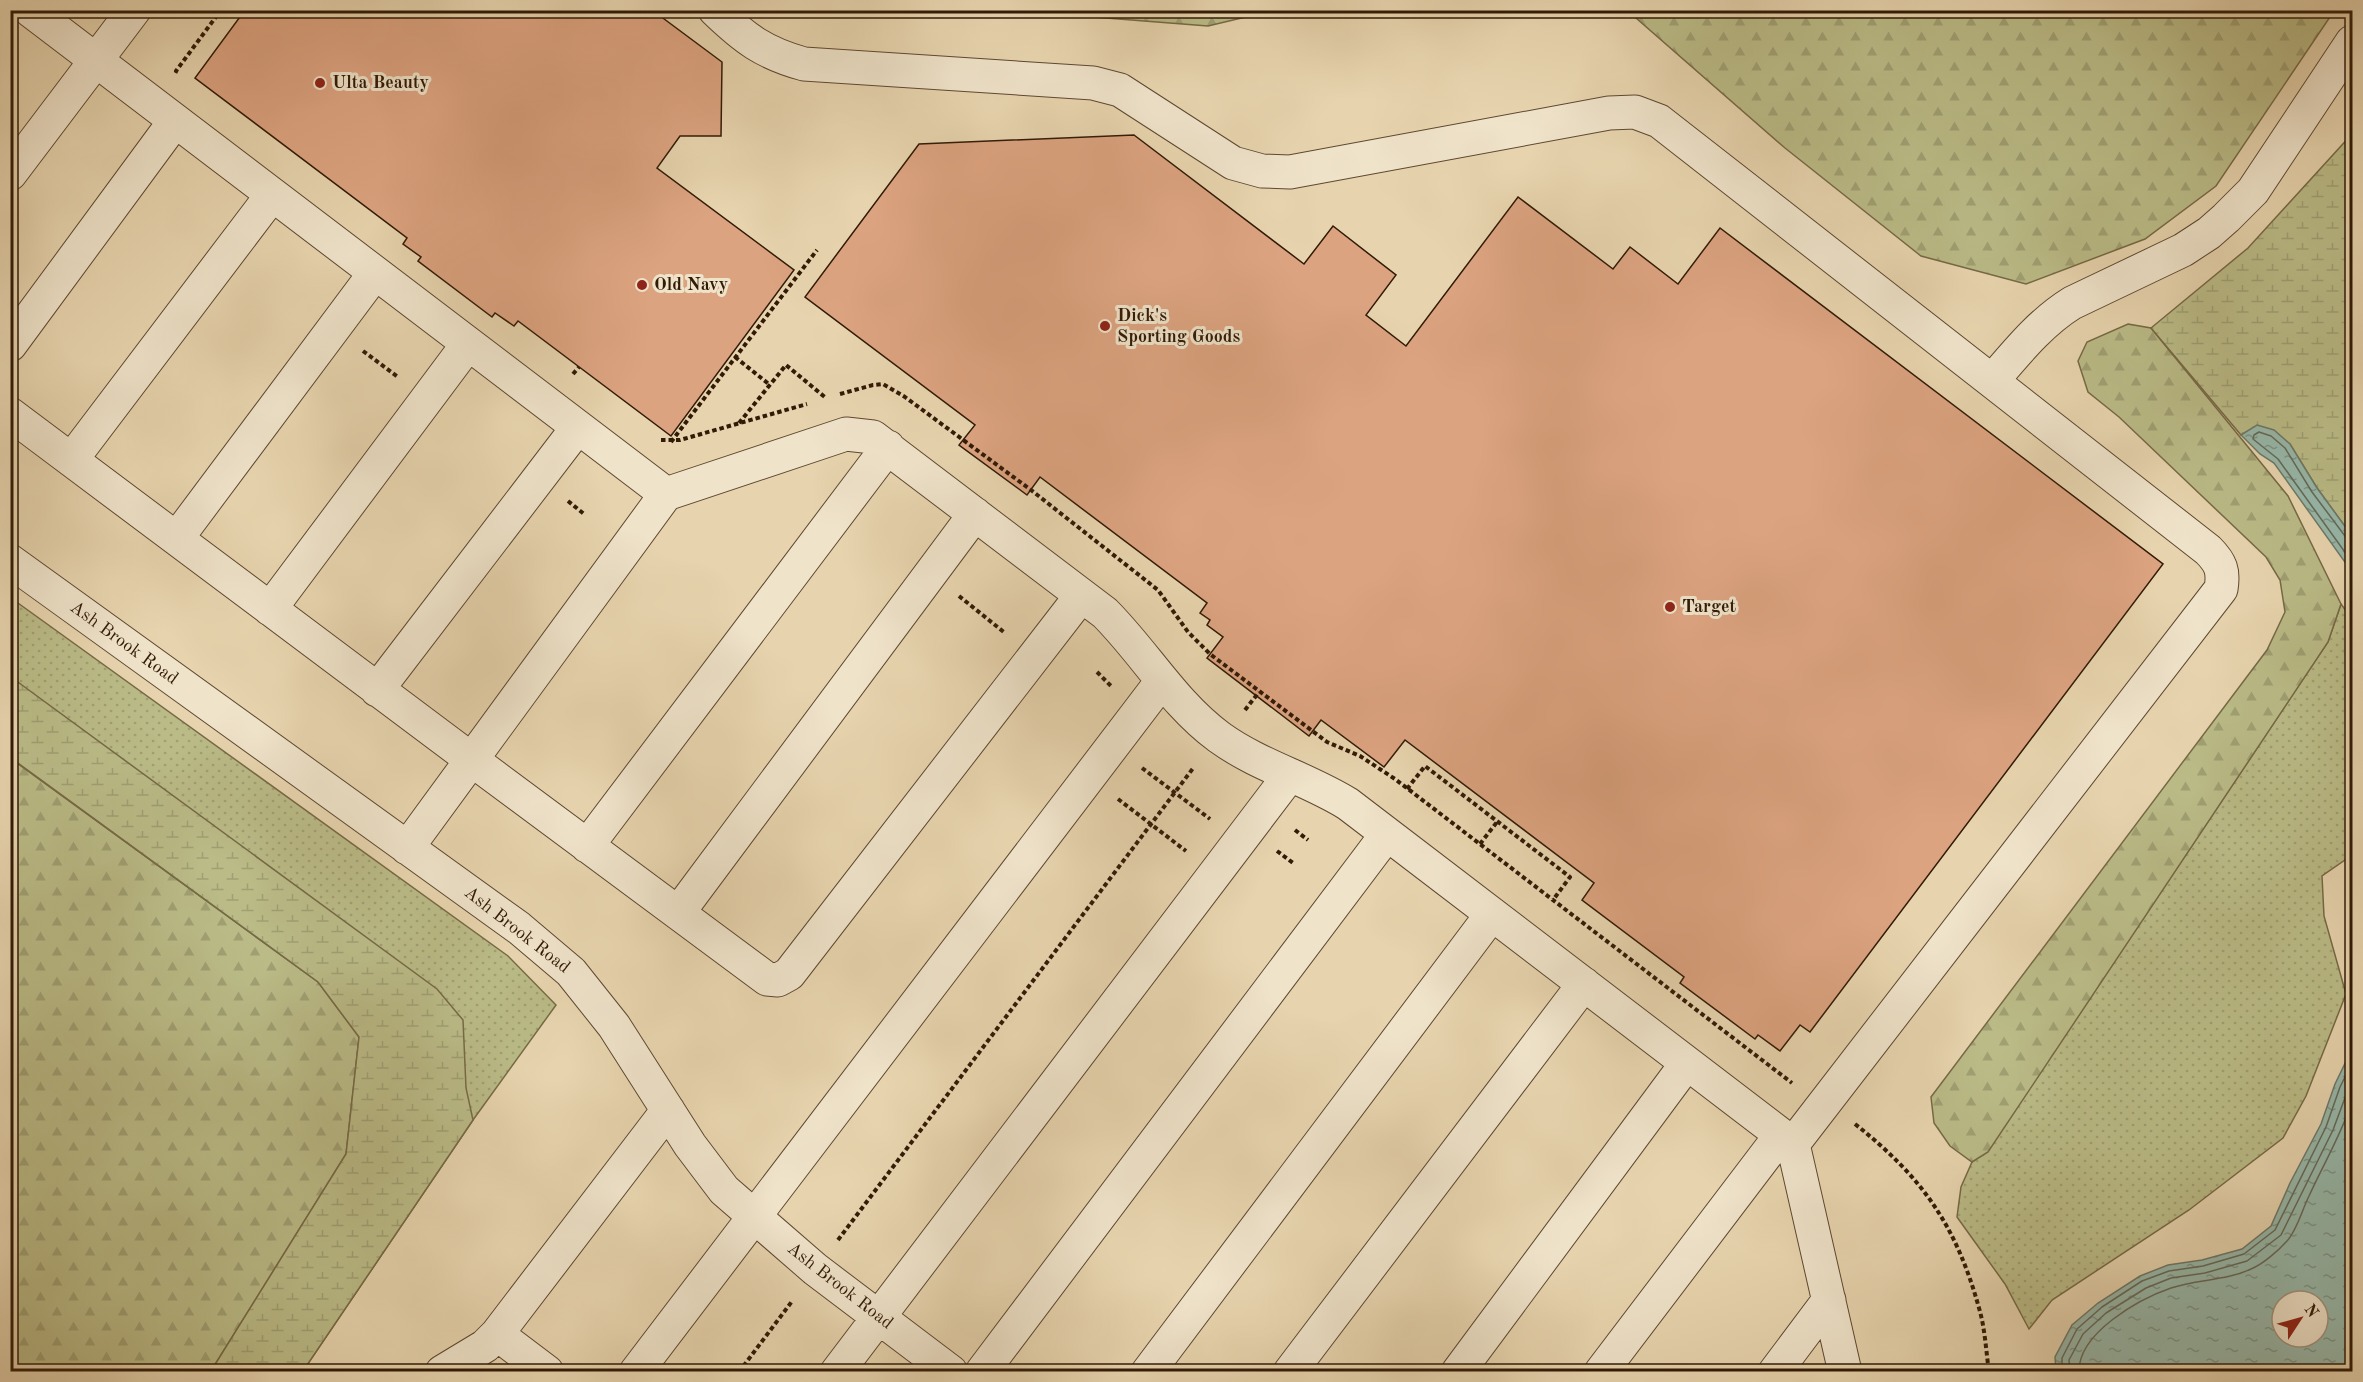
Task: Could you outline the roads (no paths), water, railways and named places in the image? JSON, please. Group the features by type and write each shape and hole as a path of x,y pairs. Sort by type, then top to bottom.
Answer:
{"street":[{"path":"30,10 666,494"},
{"path":"10,174 134,10"},
{"path":"715,10 753,44 777,56 804,64 1093,83 1120,90 1233,163 1262,171 1290,172 1609,113 1635,112 1659,121 2208,550 2220,562 2224,574 2221,589 1826,1102 1787,1139 1601,1371"},
{"path":"1992,381 2055,313 2183,250 2209,233 2226,218 2253,190 2352,42"},
{"path":"10,345 175,121"},
{"path":"72,459 272,195"},
{"path":"177,538 375,273"},
{"path":"270,609 468,344"},
{"path":"10,414 767,979 778,980 789,974 1081,596"},
{"path":"377,690 578,427"},
{"path":"407,848 666,494 846,434 873,437 1105,613 1126,634 1162,681 1196,719 1218,736 1247,756 1331,794 1387,834 1787,1139 1829,1299 1845,1371"},
{"path":"587,846 888,447"},
{"path":"678,913 975,514"},
{"name":"Ash Brook Road","path":"10,561 519,928 571,972 614,1026 668,1110 724,1190 815,1269 951,1371"},
{"path":"636,1371 1162,681"},
{"path":"837,1371 1289,776"},
{"path":"982,1371 1387,834"},
{"path":"1148,1371 1492,914"},
{"path":"1290,1371 1584,984"},
{"path":"1458,1371 1687,1063"},
{"path":"442,1371 484,1346 497,1334 668,1110"},
{"path":"1775,1371 1829,1299"},
{"path":"497,1334 547,1371"}],"water":[{"path":"2257,425 2274,430 2290,444 2317,488 2352,536 2352,572 2274,463 2260,454 2241,435"},
{"path":"2352,1049 2352,1371 2056,1371 2055,1357 2072,1325 2098,1303 2140,1276 2168,1265 2202,1260 2242,1249 2271,1226 2290,1183 2321,1124 2335,1084"}],"place":[{"name":"Ulta Beauty","path":"320,83"},
{"name":"Old Navy","path":"642,285"},
{"name":"Dick's Sporting Goods","path":"1105,326"},
{"name":"Target","path":"1670,607"}]}
